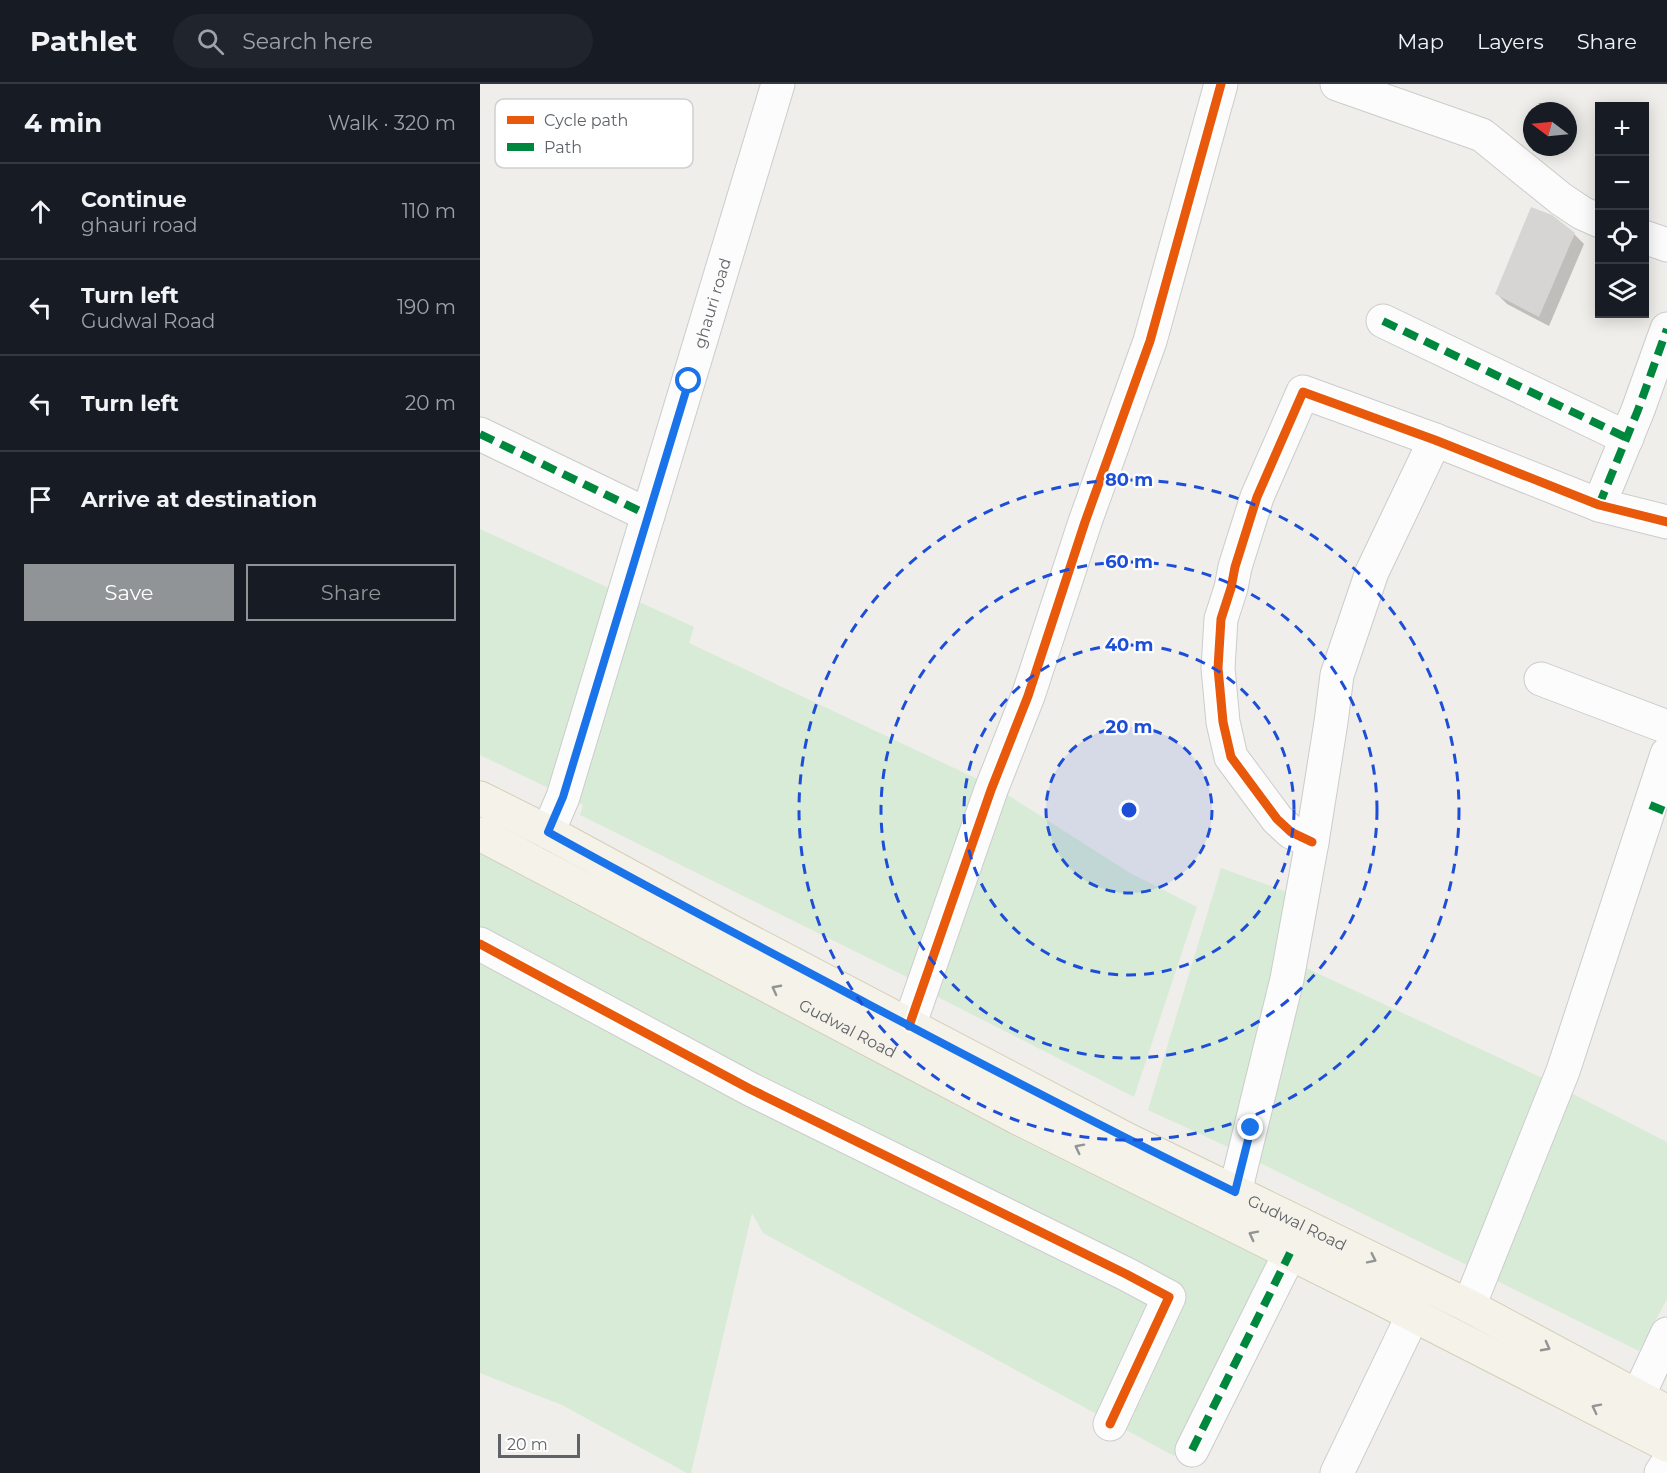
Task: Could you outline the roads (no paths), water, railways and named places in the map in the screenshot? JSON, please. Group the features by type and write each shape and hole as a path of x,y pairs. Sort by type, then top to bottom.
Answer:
{"main road":[{"name":"Gudwal Road","path":"480,798 1126,1139 1468,1306 1632,1409 1667,1444"},
{"name":"Gudwal Road","path":"480,834 1016,1117 1413,1315 1632,1409 1667,1412"}],"street":[{"name":"ghauri road","path":"548,832 563,797 778,84"},
{"path":"909,1026 991,790 1028,696 1085,522 1150,341 1221,84"},
{"path":"1336,84 1482,135 1561,199 1595,218"},
{"path":"1649,239 1667,244"},
{"path":"1383,321 1627,438"},
{"path":"1599,505 1627,438 1667,329"},
{"path":"1312,842 1291,832 1277,819 1231,757 1223,722 1218,668 1221,619 1235,567 1257,497 1303,392 1435,440 1599,505 1667,522"},
{"path":"480,434 648,515"},
{"path":"1235,1192 1287,979 1312,842 1337,675 1372,572 1435,440"},
{"path":"1541,679 1667,727"},
{"path":"1468,1306 1563,1071 1658,809 1667,754"},
{"path":"480,944 750,1089 1126,1274 1169,1298 1110,1424"},
{"path":"1192,1450 1290,1253"},
{"path":"1336,1473 1413,1315"},
{"path":"1632,1409 1667,1334"},
{"path":"1661,1473 1667,1464"}]}
